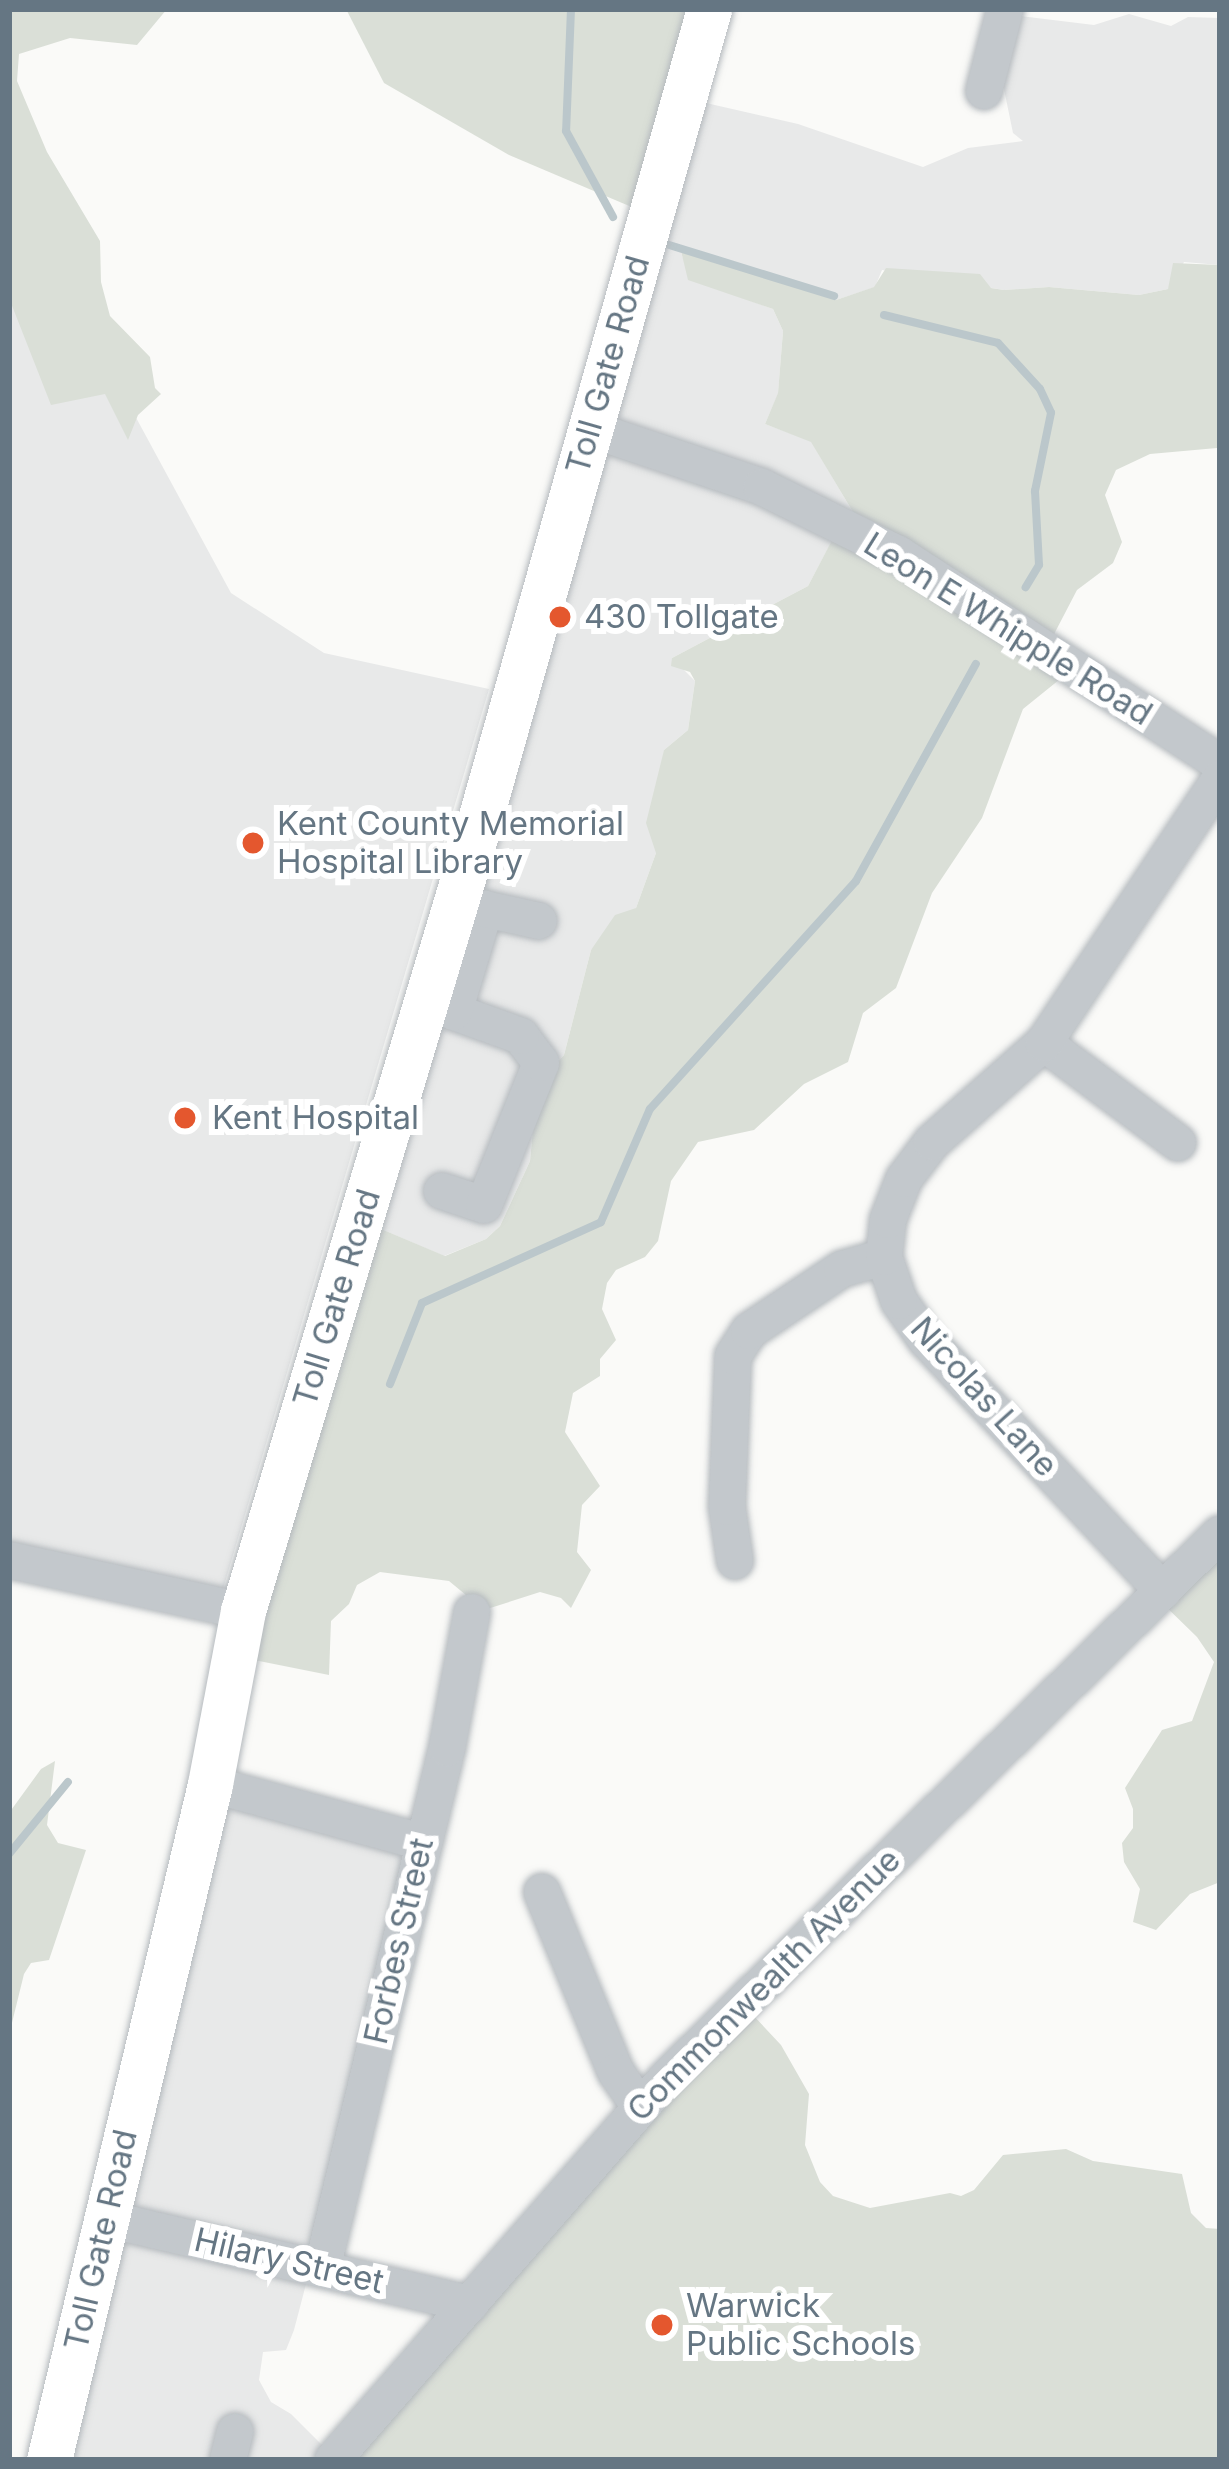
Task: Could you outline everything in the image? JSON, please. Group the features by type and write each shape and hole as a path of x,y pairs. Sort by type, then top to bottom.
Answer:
{"main road":[{"name":"Toll Gate Road","path":"49,2460 210,1784 243,1611 471,905 590,429 709,9"}],"street":[{"path":"984,91 1005,9"},
{"name":"Leon E Whipple Road","path":"590,429 762,487 898,554 1220,763"},
{"path":"735,1561 728,1507 728,1387 733,1355 749,1331 842,1268 884,1257 888,1220 918,1160 1044,1042 1220,779"},
{"path":"471,905 539,922"},
{"path":"442,1191 484,1205 541,1063 521,1036 454,1012 443,998"},
{"path":"1044,1042 1178,1143"},
{"name":"Nicolas Lane","path":"884,1257 899,1301 927,1341 1163,1592"},
{"name":"Commonwealth Avenue","path":"333,2460 640,2107 1220,1534"},
{"path":"9,1560 243,1611"},
{"name":"Forbes Street","path":"322,2269 461,1684 472,1612"},
{"path":"210,1784 422,1843"},
{"path":"542,1892 616,2072 640,2107"},
{"name":"Hilary Street","path":"107,2219 470,2304"}],"shaded area":[{"path":"9,9 167,9 137,45 70,38 19,54 17,81 47,152 100,241 101,282 110,316 150,357 155,388 161,394 138,415 128,440 105,394 51,405 9,298"},
{"path":"346,9 706,9 641,211 509,155 384,83"},
{"path":"1129,14 1171,26 1188,17 1220,18 1220,265 1184,262 1168,289 1139,295 1049,287 1004,290 882,270 875,287 836,300 681,252 690,279 773,309 783,331 778,394 765,424 811,441 866,534 841,524 808,586 672,658 695,681 688,730 664,750 656,853 636,908 591,950 564,1055 537,1085 530,1161 500,1226 486,1239 444,1256 367,1223 706,103 798,124 923,167 968,148 1023,141 1013,133 998,60 1011,15 1094,25"},
{"name":"Kent Hospital","path":"9,183 231,593 324,653 489,689 218,1606 9,1547"},
{"path":"681,251 836,300 874,287 886,268 980,274 991,288 1004,290 1049,287 1139,295 1168,289 1173,263 1220,265 1220,441 1217,448 1150,454 1116,470 1105,495 1122,542 1113,563 1077,590 1051,640 1080,663 1023,709 982,818 932,893 896,988 863,1013 848,1062 804,1084 754,1130 698,1142 671,1181 658,1241 645,1257 616,1270 607,1283 602,1309 616,1340 600,1359 600,1376 573,1393 565,1432 600,1486 582,1505 577,1552 591,1570 571,1608 561,1598 540,1592 484,1610 449,1581 380,1572 357,1585 349,1604 331,1621 329,1675 249,1659 367,1223 445,1256 486,1239 500,1226 530,1161 537,1085 564,1055 591,950 615,915 636,908 656,853 646,823 664,750 688,730 695,681 690,672 671,666 672,658 808,586 841,523 865,532 811,442 765,424 778,393 783,331 773,309 688,280"},
{"path":"1220,1529 1220,1882 1190,1894 1156,1930 1133,1922 1140,1889 1124,1862 1122,1843 1133,1828 1133,1809 1125,1788 1162,1730 1192,1721 1214,1662 1197,1637 1157,1598"},
{"path":"55,1761 47,1825 58,1843 86,1850 49,1960 31,1963 24,1974 9,2035 9,1813 41,1769"},
{"path":"208,1801 423,1837 294,2330 286,2350 263,2352 259,2380 271,2402 291,2414 331,2454 330,2460 47,2460"},
{"name":"Warwick Public Schools","path":"751,2013 781,2045 809,2094 805,2145 820,2182 833,2196 870,2208 950,2193 961,2196 974,2190 1003,2155 1066,2149 1093,2161 1182,2174 1191,2213 1206,2228 1220,2229 1220,2460 330,2460"}],"waterway":[{"path":"571,9 566,131 613,217"},
{"path":"666,244 834,296"},
{"path":"884,315 998,343 1040,389 1051,413 1035,491 1039,565 1026,587"},
{"path":"390,1384 422,1303 601,1222 650,1109 856,881 976,664"},
{"path":"9,1854 68,1782"}],"place":[{"name":"430 Tollgate","path":"560,617"},
{"name":"Kent County Memorial Hospital Library","path":"253,843"},
{"name":"Kent Hospital","path":"185,1118"},
{"name":"Warwick Public Schools","path":"662,2325"}]}
